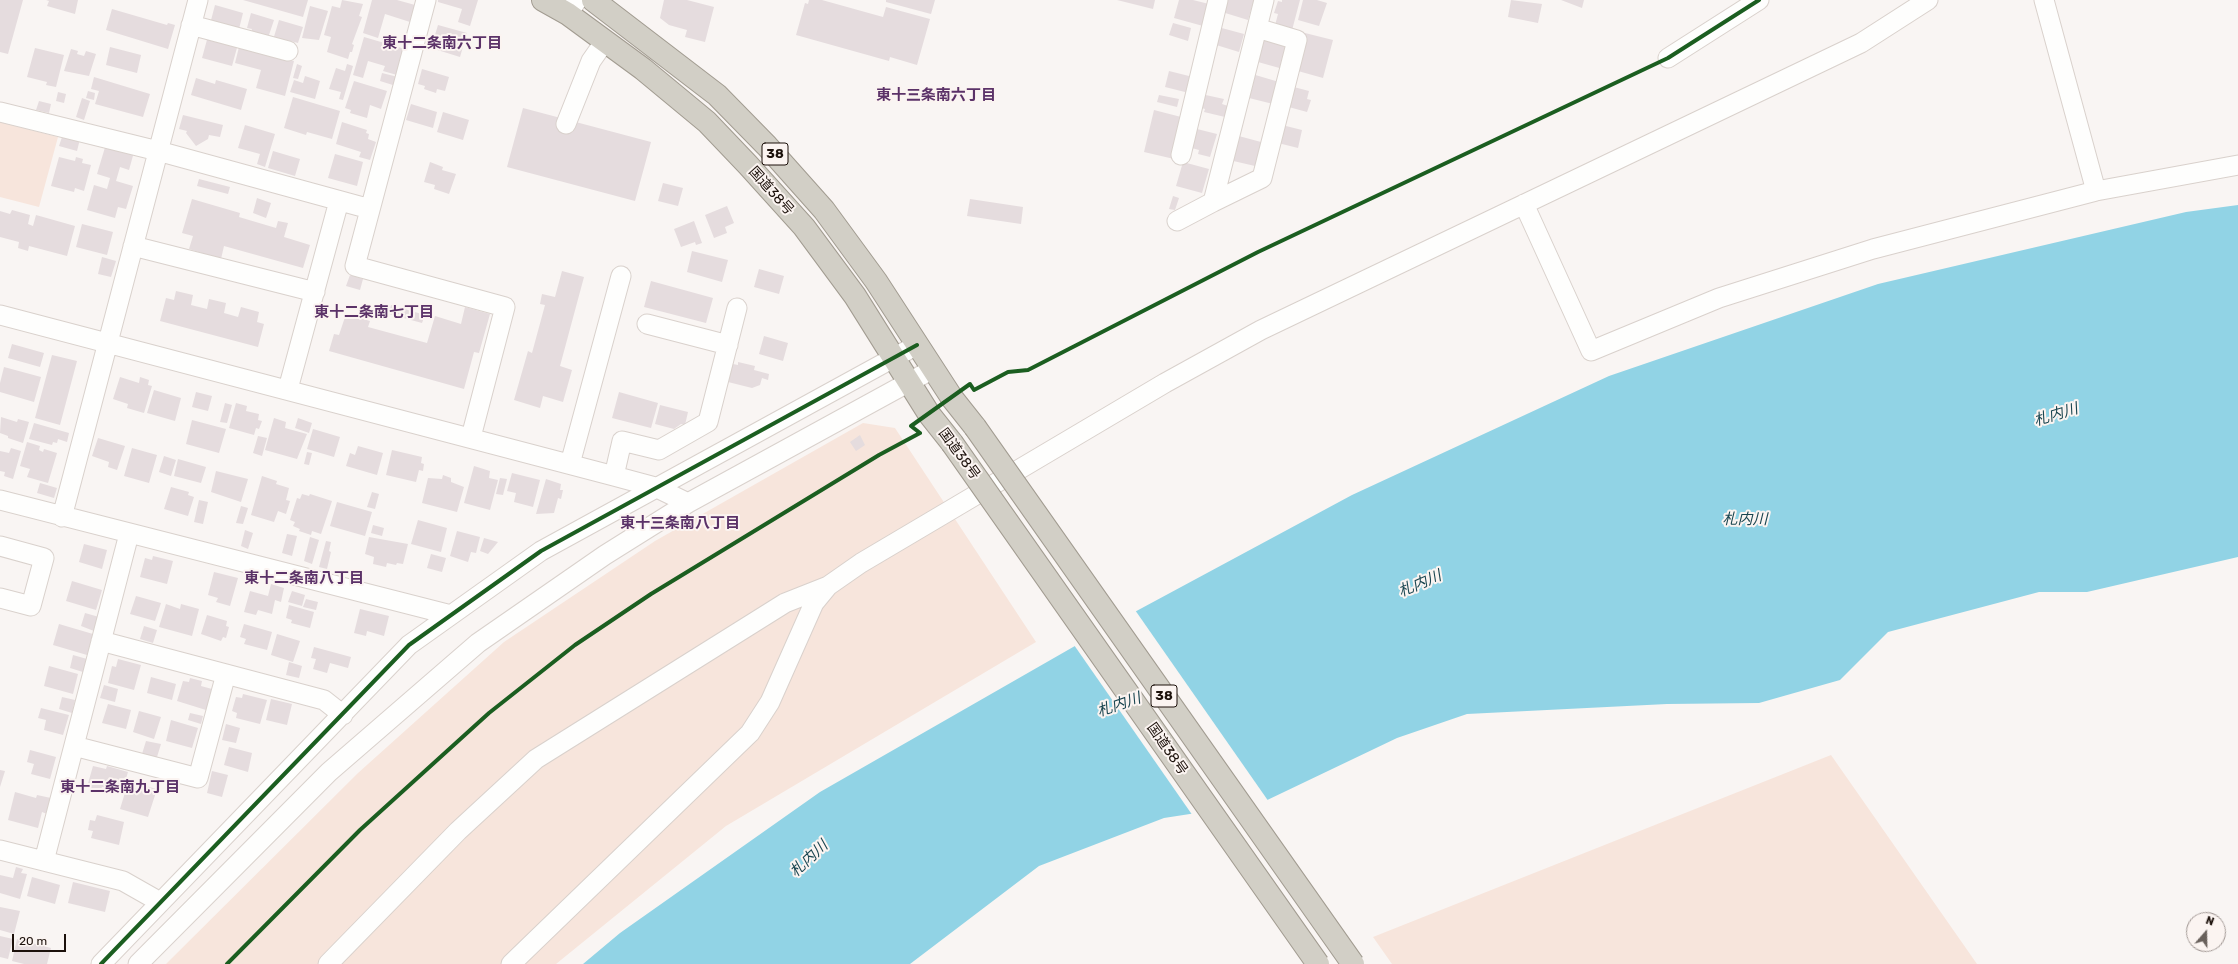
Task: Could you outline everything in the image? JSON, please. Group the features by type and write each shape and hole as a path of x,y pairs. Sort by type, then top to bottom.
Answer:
{"highway":[{"name":"国道38号","path":"543,0 573,7 605,41 643,69 707,122 804,227 855,296 895,357 909,383 1318,964"},
{"name":"国道38号","path":"593,0 717,95 767,146 824,210 876,281 933,369 1353,964"}],"street":[{"path":"62,517 198,0"},
{"path":"426,0 356,266 504,307 471,437"},
{"path":"1180,155 1218,0"},
{"path":"1213,202 1264,0"},
{"path":"1668,58 1759,0"},
{"path":"328,964 458,831 536,759 785,603 828,586 862,563 1165,382 1261,330 1861,43 1928,0"},
{"path":"2044,0 2096,191"},
{"path":"191,25 288,51"},
{"path":"1177,221 1262,178 1297,40 1257,28"},
{"path":"566,124 591,61 605,41"},
{"path":"0,112 158,151 370,209"},
{"path":"1524,204 1591,351 1719,298 1866,251 2096,191 2238,165"},
{"path":"288,389 339,201"},
{"path":"133,246 315,292"},
{"path":"570,464 621,276"},
{"path":"614,476 622,441 659,450 708,422 738,308"},
{"path":"0,315 471,437 655,487 688,504"},
{"path":"647,324 728,345"},
{"path":"101,964 409,646 542,551 655,487 917,345"},
{"path":"138,964 329,772 478,643 605,554 688,504 933,369"},
{"path":"0,500 451,615"},
{"path":"44,861 130,534"},
{"path":"0,546 44,558 31,606 0,598"},
{"path":"511,964 750,734 770,702 814,604 828,586"},
{"path":"101,641 324,700 342,715"},
{"path":"74,746 198,778 226,674"},
{"path":"0,850 123,881 160,902"}],"shaded area":[{"path":"0,122 58,137 39,207 0,197"},
{"path":"863,423 895,428 1036,642 726,826 556,964 166,964 358,773 504,642 655,541"},
{"path":"1831,755 1977,964 1392,964 1373,937"}],"water":[{"name":"札内川","path":"2238,205 2238,557 2087,592 2039,592 1888,632 1840,680 1759,703 1667,704 1467,714 1397,738 1261,803 1164,818 1039,866 910,964 583,964 620,933 820,792 1129,615 1352,495 1609,376 1878,284 2186,212"}],"pier":[{"path":"1135,610 1269,802 1262,805 1193,816 1074,645"}],"building":[{"path":"0,0 23,0 8,54 0,52"},
{"path":"46,0 78,0 75,14 47,6 49,1"},
{"path":"243,0 308,0 303,17"},
{"path":"342,0 363,4 359,16 362,17 352,44 354,45 352,52 350,52 348,59 327,52 331,37 324,35 332,6 340,8"},
{"path":"372,0 397,0 415,5 410,22 385,14 378,38 363,33"},
{"path":"438,0 478,0 470,26 458,22 462,9 438,2"},
{"path":"664,0 687,0 714,7 705,42 685,37 687,30 669,25 660,18"},
{"path":"809,0 822,0 883,17 886,7 930,19 917,65 890,57 889,61 796,35 805,3 808,4"},
{"path":"886,0 935,0 931,14 886,2"},
{"path":"1117,0 1155,0 1153,9"},
{"path":"1179,0 1193,0 1209,4 1203,26 1174,18"},
{"path":"1225,0 1254,0 1248,20 1222,12"},
{"path":"1282,0 1300,0 1291,34 1274,29 1278,14 1274,13 1278,1 1282,2"},
{"path":"1303,0 1317,0 1327,3 1319,26 1298,20"},
{"path":"1511,0 1542,4 1538,23 1508,17"},
{"path":"1561,0 1584,0 1582,8"},
{"path":"215,5 243,13 238,33 210,24"},
{"path":"310,6 328,11 319,40 302,38"},
{"path":"112,9 167,25 168,23 175,25 168,49 106,30"},
{"path":"251,13 274,20 267,41 250,36 252,29 247,28"},
{"path":"279,20 303,27 298,43 282,39 281,42 273,40"},
{"path":"1173,23 1191,28 1188,41 1169,35"},
{"path":"438,25 467,33 460,57 431,48"},
{"path":"1218,27 1244,34 1239,52 1213,44"},
{"path":"1305,33 1333,40 1323,78 1298,71 1299,55"},
{"path":"208,36 238,44 232,66 202,58"},
{"path":"364,37 405,49 397,75 383,71 385,66 368,61 363,78 353,75"},
{"path":"1264,39 1288,45 1283,69 1258,62"},
{"path":"110,47 141,55 137,73 106,65"},
{"path":"239,47 294,61 285,96 256,88 261,70 235,63"},
{"path":"35,48 64,55 56,87 46,85 47,82 27,77"},
{"path":"71,49 78,51 77,54 84,56 86,51 96,54 89,76 64,71"},
{"path":"297,64 302,66 298,79 293,78"},
{"path":"347,64 353,66 343,100 339,99 341,92 329,89 336,68 345,71"},
{"path":"422,69 449,77 445,91 437,89 436,93 424,89 425,86 418,84"},
{"path":"1169,71 1193,77 1189,93 1165,87"},
{"path":"382,73 398,77 396,86 380,81"},
{"path":"1252,74 1279,82 1273,104 1245,97"},
{"path":"305,76 320,81 315,99 290,92 294,80 303,83"},
{"path":"94,77 150,94 143,117 95,104 99,91 91,89"},
{"path":"196,78 215,84 216,80 247,89 241,110 191,95"},
{"path":"354,81 387,91 381,109 370,105 367,118 350,113 351,110 345,108"},
{"path":"1290,86 1309,91 1307,99 1311,100 1307,112 1285,106"},
{"path":"88,91 95,93 94,100 86,98"},
{"path":"58,92 66,94 64,103 56,101"},
{"path":"1201,94 1224,99 1222,104 1228,106 1225,117 1204,112 1205,109 1198,107"},
{"path":"1159,95 1179,99 1177,107 1157,102"},
{"path":"293,97 340,111 332,139 307,132 306,135 284,128"},
{"path":"82,98 90,101 84,120 76,117"},
{"path":"39,101 51,104 49,113 36,110"},
{"path":"411,104 437,112 433,128 406,120"},
{"path":"523,108 651,142 635,201 507,167"},
{"path":"1154,110 1185,118 1174,159 1144,152"},
{"path":"443,112 469,120 463,140 437,132"},
{"path":"183,115 223,125 220,137 209,135 208,139 196,146 186,133 187,131 179,129"},
{"path":"342,122 367,130 366,133 369,134 368,139 376,142 370,160 359,157 361,152 336,144"},
{"path":"1278,124 1302,130 1298,148 1274,142"},
{"path":"245,125 275,134 265,167 257,164 260,154 238,148"},
{"path":"1193,128 1217,134 1210,157 1198,154 1199,150 1188,147"},
{"path":"63,134 80,139 77,151 59,146"},
{"path":"1235,135 1261,142 1255,166 1229,160"},
{"path":"106,144 134,152 129,170 120,167 116,181 133,186 126,209 118,207 115,218 87,210 94,185 107,189 110,178 97,174"},
{"path":"273,151 300,159 295,176 268,168"},
{"path":"335,154 363,162 357,186 328,178"},
{"path":"59,157 75,161 76,157 83,159 82,163 91,165 84,191 75,188 74,192 51,186"},
{"path":"430,162 443,167 442,170 456,174 449,194 434,189 435,185 424,182"},
{"path":"1183,162 1209,169 1202,193 1176,186"},
{"path":"199,179 230,187 228,194 197,186"},
{"path":"663,183 683,188 678,206 658,201"},
{"path":"1173,196 1179,198 1175,210 1169,209"},
{"path":"257,198 271,203 266,218 253,213"},
{"path":"192,199 240,213 239,217 276,228 278,221 288,223 284,237 310,245 303,268 224,246 221,259 189,249 193,236 182,233"},
{"path":"970,199 1023,207 1021,224 967,216"},
{"path":"727,206 734,223 725,227 727,233 714,238 705,215"},
{"path":"12,210 30,215 28,224 33,226 36,215 75,226 67,256 29,246 28,251 18,248 19,242 0,237 0,211 10,214"},
{"path":"694,221 702,243 696,245 695,242 681,247 674,229"},
{"path":"82,224 113,232 107,255 76,247"},
{"path":"692,251 728,260 722,282 687,272"},
{"path":"102,257 116,261 111,277 98,274"},
{"path":"759,269 784,276 779,294 754,287"},
{"path":"562,271 584,277 560,366 572,370 563,402 543,396 540,408 514,400 528,351 532,353 545,305 540,304 542,294 555,297"},
{"path":"350,275 363,279 360,290 346,286"},
{"path":"651,281 713,298 706,323 644,307"},
{"path":"176,291 193,295 191,305 207,309 209,299 226,303 224,313 238,317 241,307 259,312 257,322 264,324 258,347 160,321 166,298 174,300"},
{"path":"391,305 425,315 422,323 389,314"},
{"path":"465,307 490,314 479,353 474,352 464,389 329,351 334,334 339,335 346,314 370,321 368,327 427,343 435,316 461,324"},
{"path":"764,336 788,343 783,361 759,354"},
{"path":"12,344 44,353 40,367 8,358"},
{"path":"52,355 77,361 60,425 35,418"},
{"path":"738,362 755,366 754,370 769,374 768,380 762,378 760,385 752,388 728,382 733,364 738,365"},
{"path":"4,367 41,377 34,402 0,392 0,383"},
{"path":"120,377 139,383 140,377 149,380 148,385 152,386 144,413 127,408 128,404 113,399"},
{"path":"154,390 181,398 175,421 147,413"},
{"path":"196,392 212,396 208,411 192,407"},
{"path":"619,392 658,403 651,428 612,418"},
{"path":"225,403 232,405 227,423 220,422"},
{"path":"236,403 247,406 246,411 259,414 258,420 262,421 259,429 256,428 254,435 229,428"},
{"path":"660,405 688,412 685,425 681,424 674,429 655,424"},
{"path":"1,417 17,422 18,419 29,422 23,443 8,438 8,436 0,433"},
{"path":"274,418 286,422 285,428 307,434 297,459 265,450"},
{"path":"298,418 312,423 309,433 295,428"},
{"path":"192,420 226,429 219,453 186,444"},
{"path":"34,423 69,433 67,442 58,439 57,443 53,442 52,445 29,439"},
{"path":"313,429 340,437 334,457 307,449"},
{"path":"860,435 865,445 856,451 850,442"},
{"path":"258,436 267,438 262,456 253,453"},
{"path":"98,438 125,446 117,470 108,467 109,462 92,456"},
{"path":"27,442 40,446 39,450 43,452 44,449 57,453 48,483 27,477 30,469 20,466"},
{"path":"358,446 383,453 377,475 346,466 350,453 355,455"},
{"path":"11,448 21,451 13,479 4,476 5,472 0,471 0,451 9,453"},
{"path":"132,448 157,455 149,483 124,476"},
{"path":"392,450 422,457 421,463 424,464 423,471 419,470 416,482 386,475"},
{"path":"307,452 312,453 309,465 304,464"},
{"path":"164,456 176,460 171,476 159,472"},
{"path":"178,459 206,467 201,483 174,476"},
{"path":"474,466 490,471 489,478 498,480 490,510 464,503"},
{"path":"216,471 248,479 241,502 211,492"},
{"path":"512,473 540,480 533,507 514,502 516,493 507,491"},
{"path":"443,475 451,478 451,482 464,487 457,512 422,503 428,478 442,479"},
{"path":"262,476 277,481 276,484 289,488 286,500 290,501 286,514 278,511 274,522 251,515"},
{"path":"500,478 507,479 503,495 496,494"},
{"path":"546,479 561,484 560,490 563,490 561,499 558,498 554,513 536,514"},
{"path":"40,483 57,488 54,498 37,493"},
{"path":"171,487 189,492 188,495 194,497 188,516 164,509"},
{"path":"372,492 379,494 375,509 367,507"},
{"path":"302,494 309,496 310,494 332,501 321,534 312,531 311,535 299,531 300,529 293,526 295,522 290,520 297,498 300,499"},
{"path":"199,500 208,502 203,524 194,522"},
{"path":"337,502 372,512 365,536 330,526"},
{"path":"241,506 248,508 243,524 236,523"},
{"path":"418,520 447,528 441,552 411,544"},
{"path":"373,525 384,528 382,536 371,533"},
{"path":"245,530 253,533 248,549 241,546"},
{"path":"457,531 480,537 476,553 471,552 468,562 450,556"},
{"path":"287,534 297,536 292,556 282,553"},
{"path":"310,537 319,540 312,564 304,561"},
{"path":"369,537 408,544 403,564 397,563 396,565 387,563 386,567 373,564 374,557 365,554"},
{"path":"484,538 498,542 488,554 480,551"},
{"path":"326,541 331,542 329,551 331,552 327,569 319,567"},
{"path":"84,544 107,550 102,569 79,562"},
{"path":"431,554 446,558 442,572 427,568"},
{"path":"153,556 173,561 167,584 140,577 145,558 152,560"},
{"path":"214,572 238,578 230,606 216,602 218,598 208,595"},
{"path":"72,581 102,590 96,610 66,601"},
{"path":"271,584 284,588 281,602 275,600 272,614 258,610 256,615 244,612 250,591 268,596"},
{"path":"292,591 305,595 302,606 288,602"},
{"path":"136,596 161,603 155,621 130,614"},
{"path":"306,599 318,602 316,610 303,607"},
{"path":"166,604 180,609 181,604 199,609 192,636 159,627"},
{"path":"289,605 314,612 310,628 291,623 292,620 286,618"},
{"path":"360,609 389,616 384,636 367,631 366,636 354,633"},
{"path":"85,613 99,617 94,631 81,626"},
{"path":"207,615 227,621 226,626 229,627 226,638 223,637 221,641 201,634"},
{"path":"59,624 93,634 87,655 53,645"},
{"path":"244,624 272,632 267,650 244,644 246,639 240,637"},
{"path":"144,626 157,630 153,643 140,639"},
{"path":"277,634 300,641 293,662 271,655"},
{"path":"314,647 351,657 348,668 330,663 327,673 313,669 316,659 311,658"},
{"path":"73,655 87,659 83,672 70,668"},
{"path":"118,659 141,665 134,690 108,683 112,666 116,667"},
{"path":"289,662 302,666 299,678 286,675"},
{"path":"49,666 78,674 73,694 44,686"},
{"path":"151,677 176,684 172,700 147,693"},
{"path":"190,678 202,681 201,686 212,689 206,710 177,701 183,681 189,682"},
{"path":"104,685 118,689 115,702 100,698"},
{"path":"243,694 267,700 260,724 236,718 237,713 232,711 236,697 242,698"},
{"path":"62,697 75,700 72,713 59,709"},
{"path":"271,699 292,704 287,725 266,720"},
{"path":"108,704 131,710 126,729 102,723"},
{"path":"41,708 69,715 63,735 44,730 46,720 38,718"},
{"path":"139,711 161,717 154,739 133,732"},
{"path":"190,713 203,716 201,724 188,720"},
{"path":"171,720 198,728 192,748 166,741"},
{"path":"226,724 240,728 236,743 222,740"},
{"path":"146,741 161,744 157,757 142,754"},
{"path":"229,747 252,753 248,772 224,765"},
{"path":"30,750 56,757 50,779 31,774 34,764 27,762"},
{"path":"93,766 106,769 107,766 128,772 122,792 102,787 101,790 87,787"},
{"path":"0,770 5,771 0,787"},
{"path":"212,771 228,775 222,797 207,793"},
{"path":"141,785 157,789 148,817 120,809 127,786 140,790"},
{"path":"15,792 36,798 37,795 51,798 47,814 42,812 38,828 8,820"},
{"path":"97,815 124,822 119,845 91,838 93,831 88,830 90,820 95,821"},
{"path":"16,867 23,869 21,873 27,874 20,899 0,893 0,875 13,878"},
{"path":"32,877 60,885 55,904 27,896"},
{"path":"73,882 110,891 105,912 68,903"},
{"path":"0,907 20,911 14,934 0,930"},
{"path":"0,936 13,939 8,959 0,957"},
{"path":"17,939 51,948 47,964 24,964 12,961"}],"cycle path":[{"path":"227,964 360,830 489,713 575,645 651,594 879,455 920,433 911,426 970,384 974,390 1008,372 1028,370 1258,252 1668,58 1759,0"},
{"path":"101,964 409,645 541,551 917,345"}],"district":[{"name":"東十二条南六丁目","path":"442,44"},
{"name":"東十三条南六丁目","path":"936,96"},
{"name":"東十二条南七丁目","path":"374,313"},
{"name":"東十三条南八丁目","path":"680,524"},
{"name":"東十二条南八丁目","path":"304,579"},
{"name":"東十二条南九丁目","path":"120,788"}]}
